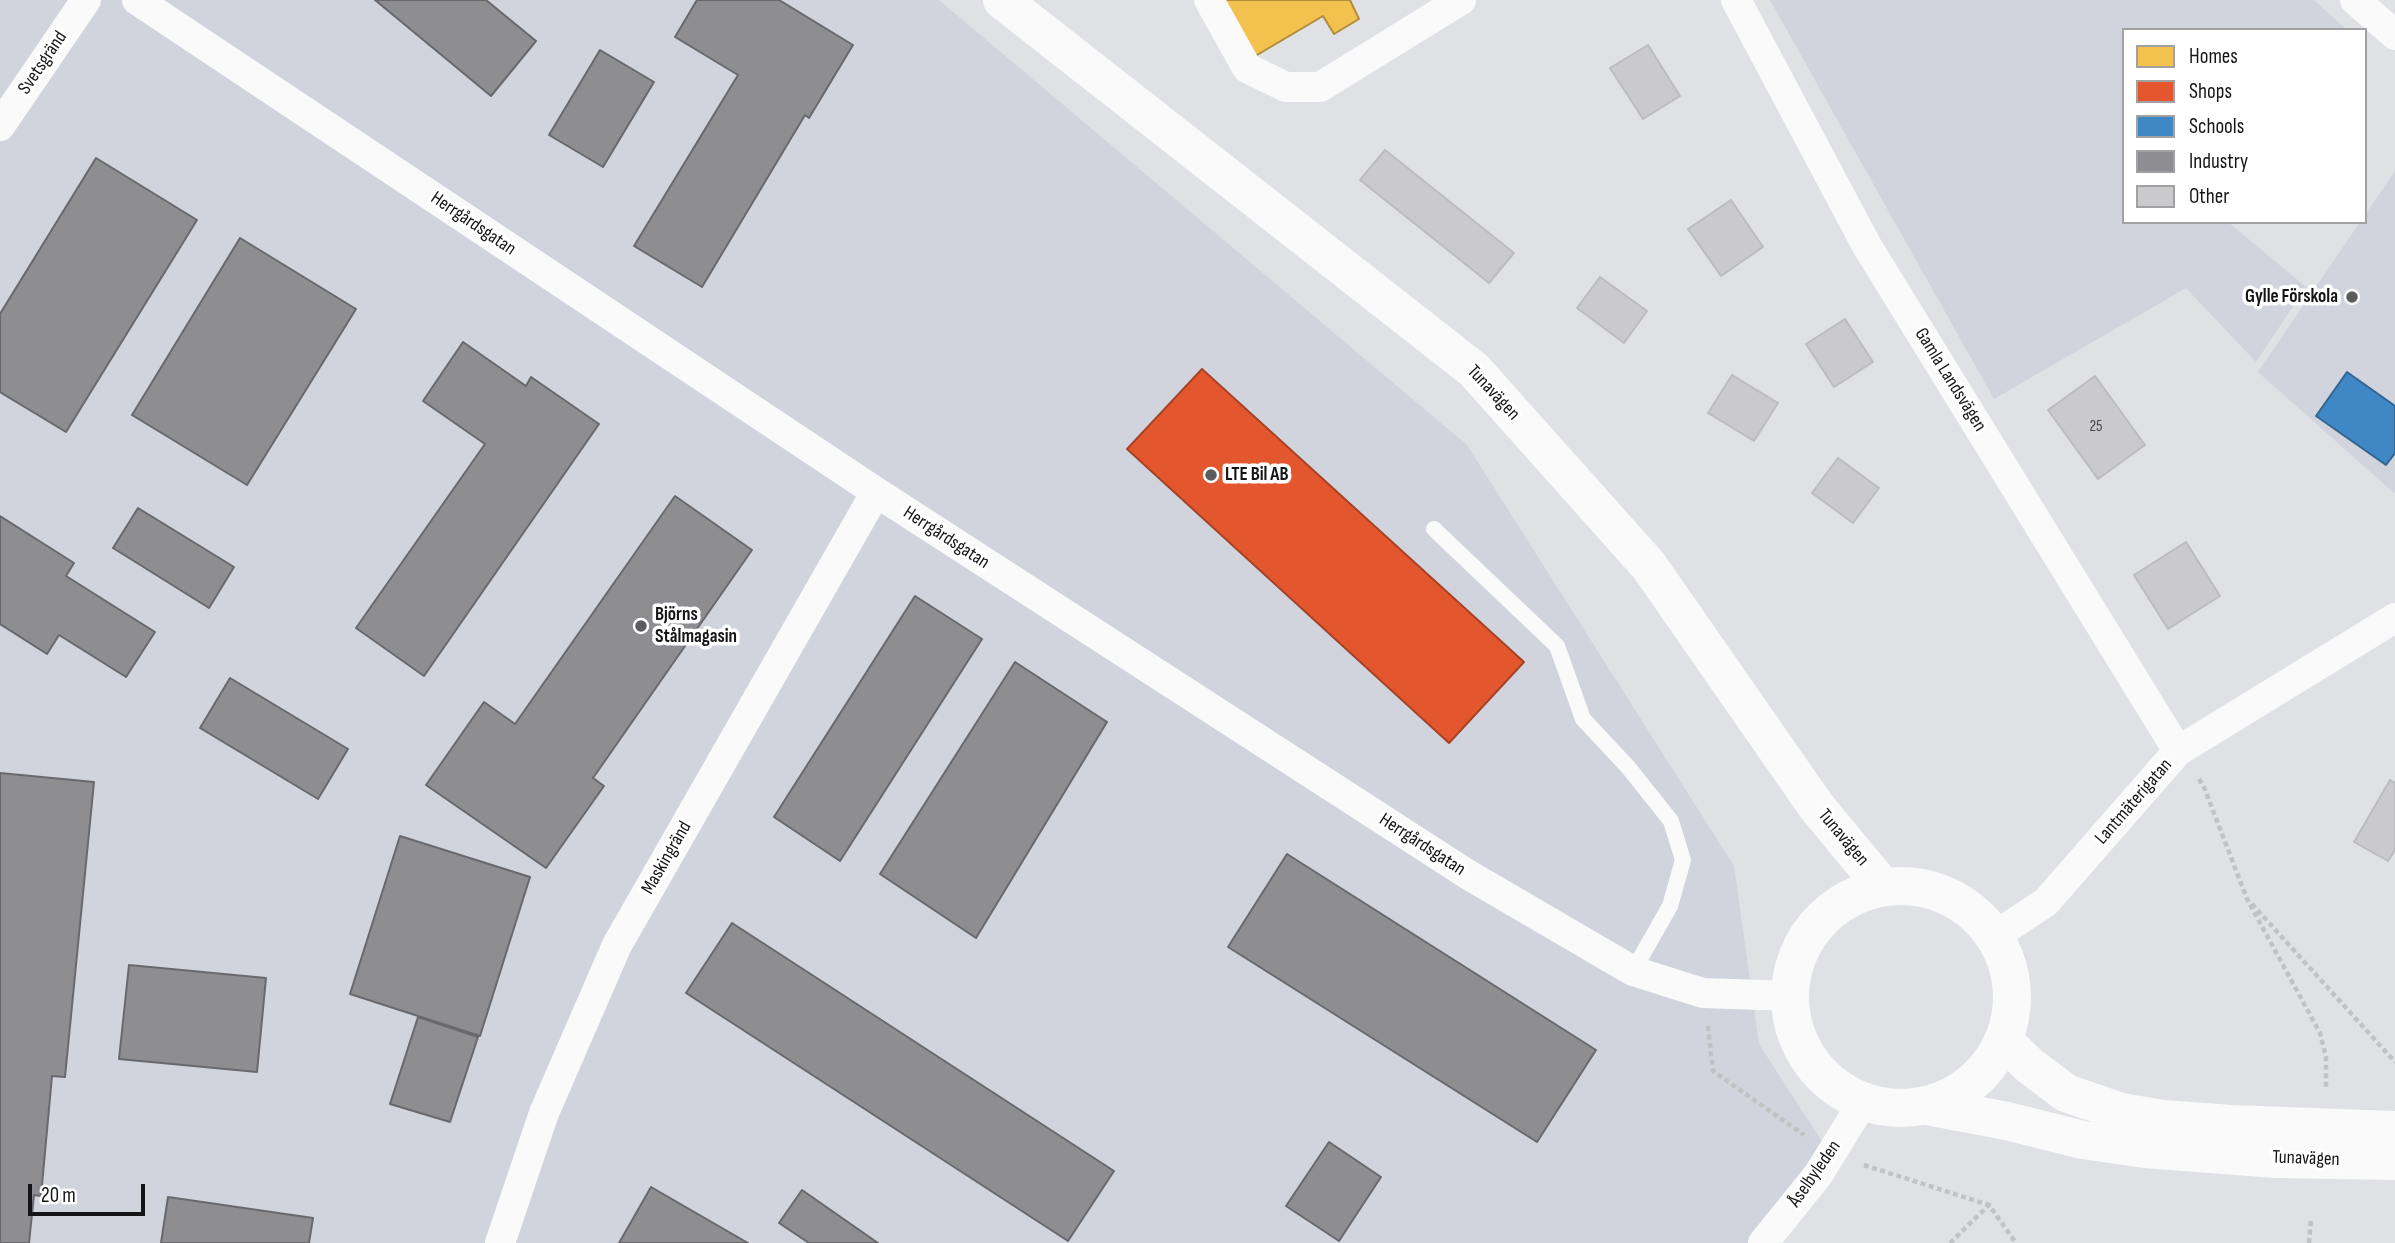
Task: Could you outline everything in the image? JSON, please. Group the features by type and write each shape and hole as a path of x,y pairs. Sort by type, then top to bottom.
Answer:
{"street":[{"name":"Svetsgränd","path":"0,126 86,0"},
{"name":"Herrgårdsgatan","path":"137,0 876,492 1467,874 1633,971 1703,993 1789,996"},
{"name":"Tunavägen","path":"1002,0 1474,370 1649,566 1816,806 1884,887"},
{"path":"1209,0 1247,68 1286,87 1320,87 1461,0"},
{"name":"Gamla Landsvägen","path":"1736,0 1867,246 2178,751"},
{"path":"2355,0 2395,35"},
{"name":"Maskingränd","path":"500,1243 544,1113 617,945 876,492"},
{"name":"Lantmäterigatan","path":"1995,936 2046,902 2178,751 2395,618"},
{"path":"1916,886 1946,895 1973,912 1995,936 2010,970 2013,1006 2004,1041 1984,1072 1958,1094 1927,1106 1895,1109 1863,1102 1832,1086 1809,1061 1794,1030 1789,996 1793,965 1806,937 1827,913 1853,896 1884,887 1916,886"},
{"name":"Tunavägen","path":"2004,1041 2029,1065 2066,1093 2121,1112 2163,1119 2231,1124 2395,1130"},
{"name":"Åselbyleden","path":"1763,1243 1818,1175 1863,1102"},
{"name":"Tunavägen","path":"1927,1106 2007,1121 2083,1140 2146,1149 2276,1159 2395,1161"}],"lane":[{"path":"1434,529 1557,646 1583,719 1628,767 1671,821 1683,860 1670,906 1633,971"}],"path":[{"path":"2178,751 2204,787 2247,899 2320,1033 2326,1057 2324,1097"},
{"path":"2247,899 2395,1062"},
{"path":"1950,1243 1989,1205"},
{"path":"2309,1243 2311,1218"}],"shaded area":[{"path":"0,0 939,0 1467,445 1734,866 1759,1044 1830,1154 1763,1243 0,1243"},
{"path":"1770,0 2314,0 2345,28 2122,28 2122,224 2230,224 2306,287 2256,362 2186,288 1994,399"},
{"name":"Gylle Förskola","path":"2395,171 2395,494 2258,372 2359,224 2367,224 2367,212"}],"building: Homes":[{"path":"1218,0 1350,0 1359,19 1334,34 1323,16 1252,58"}],"building: Shops":[{"path":"1202,369 1524,662 1449,743 1127,449"}],"building: Schools":[{"path":"2347,372 2395,406 2395,453 2386,465 2316,416"}],"building: Industry":[{"path":"375,0 486,0 536,41 491,96"},
{"path":"697,0 779,0 853,45 809,118 805,115 702,287 634,246 738,75 675,37"},
{"path":"600,50 654,82 603,167 549,135"},
{"path":"96,158 197,220 66,432 0,392 0,314"},
{"path":"240,238 356,309 247,485 132,415"},
{"path":"463,342 526,386 531,377 599,424 424,676 356,628 485,444 423,401"},
{"name":"Björns Stålmagasin","path":"675,496 752,550 593,778 604,786 546,868 426,785 484,702 515,724"},
{"path":"138,508 234,567 209,608 113,548"},
{"path":"0,516 74,563 66,576 155,632 126,677 59,635 47,654 0,624"},
{"path":"915,596 982,639 840,861 774,817"},
{"path":"1015,662 1107,722 976,938 880,874"},
{"path":"230,678 348,749 318,799 200,728"},
{"path":"0,773 94,782 65,1077 52,1076 41,1196 34,1195 29,1243 0,1243"},
{"path":"400,836 530,877 480,1036 350,994"},
{"path":"1287,854 1596,1050 1537,1142 1228,947"},
{"path":"732,923 1114,1171 1068,1241 686,993"},
{"path":"129,965 266,978 257,1072 119,1059"},
{"path":"418,1017 478,1037 450,1122 390,1104"},
{"path":"1329,1142 1381,1177 1339,1241 1286,1206"},
{"path":"651,1187 748,1243 619,1243"},
{"path":"802,1190 878,1243 809,1243 779,1223"},
{"path":"168,1197 313,1218 309,1243 161,1243"}],"building: Other":[{"path":"1648,45 1680,96 1643,119 1610,68"},
{"path":"1385,150 1514,253 1489,283 1360,180"},
{"path":"1731,200 1763,247 1721,276 1688,229"},
{"path":"1600,277 1647,311 1624,343 1577,308"},
{"path":"1845,319 1873,362 1834,387 1806,344"},
{"path":"1732,375 1778,403 1754,441 1708,413"},
{"path":"2095,376 2145,445 2098,479 2048,410"},
{"path":"1838,458 1879,488 1853,523 1812,493"},
{"path":"2186,542 2220,596 2168,629 2134,575"},
{"path":"2390,780 2395,783 2395,850 2388,861 2354,842"}],"place":[{"name":"Gylle Förskola","path":"2352,297"},
{"name":"LTE Bil AB","path":"1211,475"},
{"name":"Björns Stålmagasin","path":"641,626"}]}
